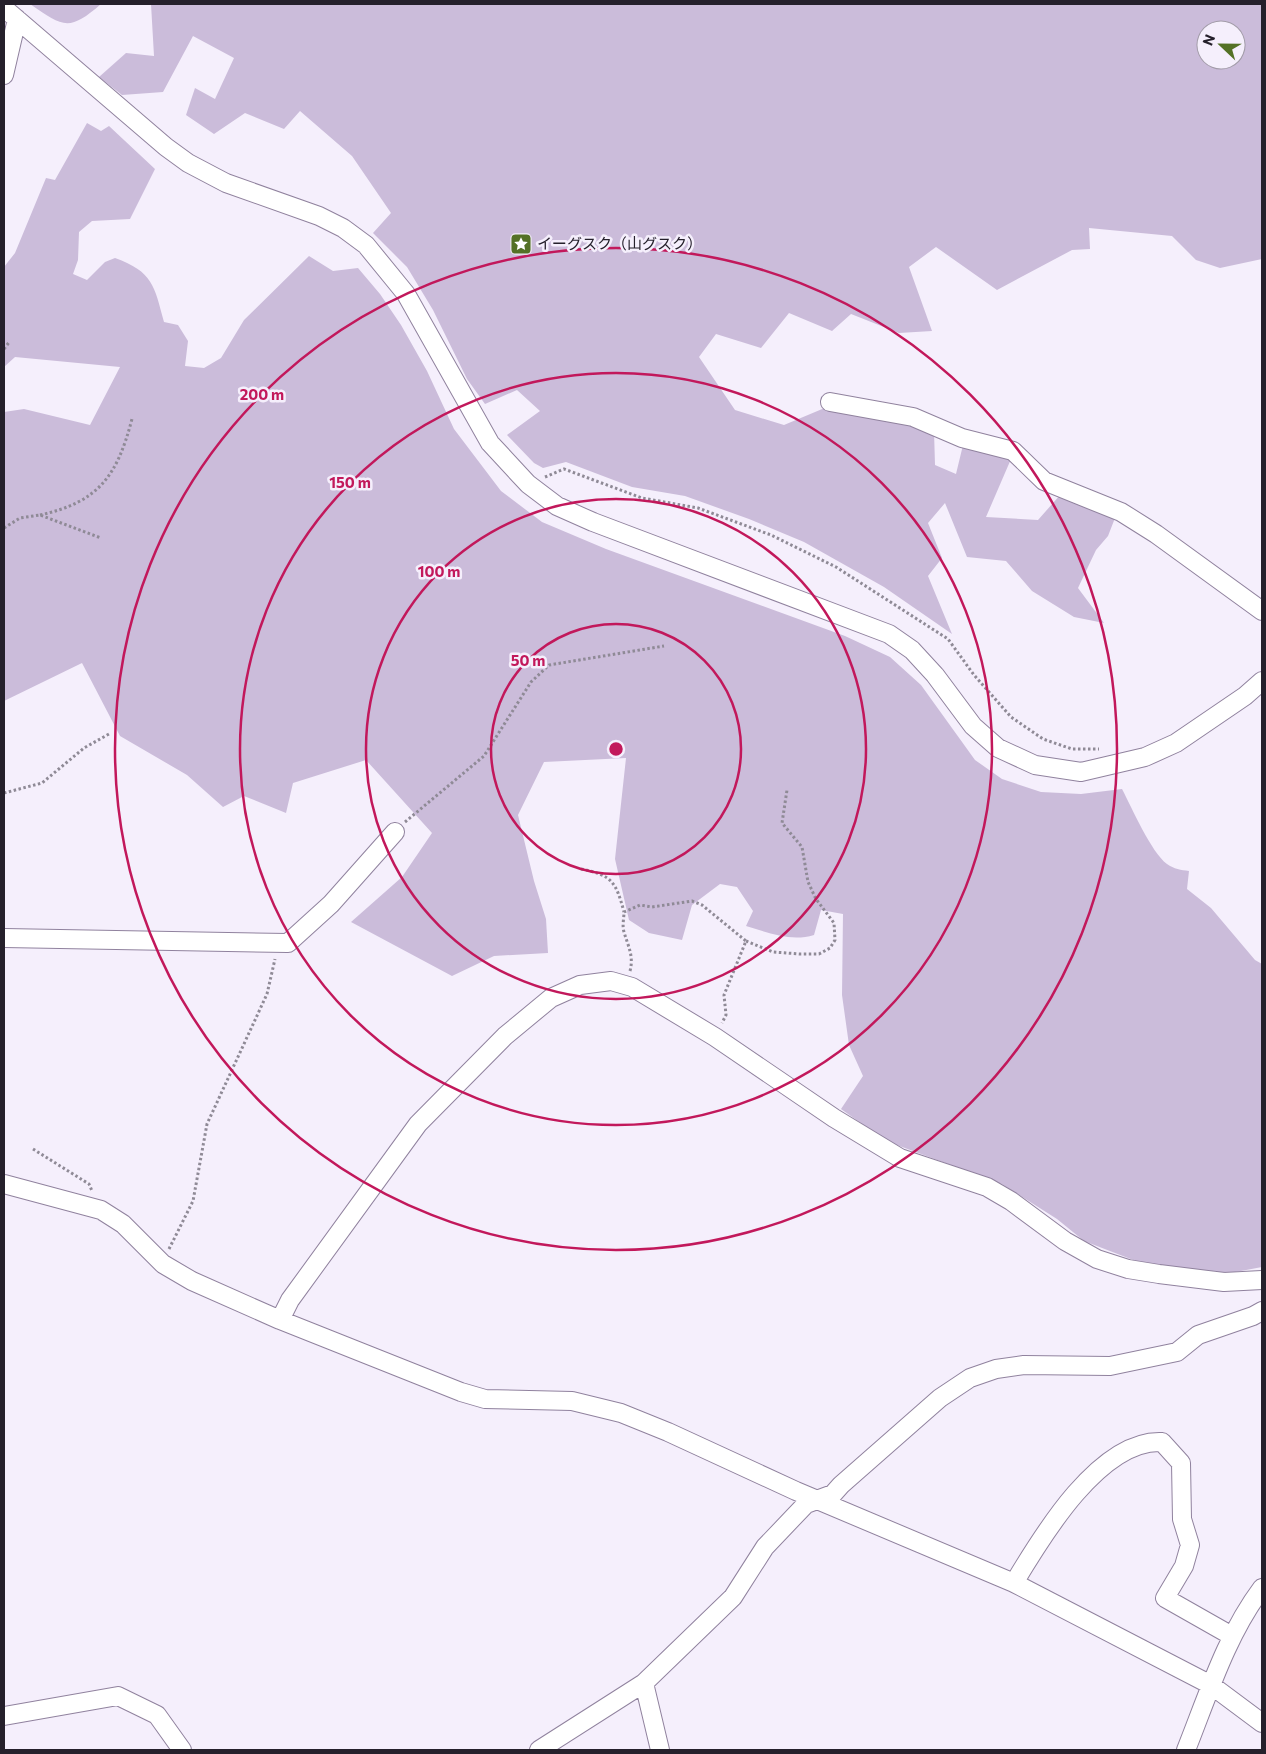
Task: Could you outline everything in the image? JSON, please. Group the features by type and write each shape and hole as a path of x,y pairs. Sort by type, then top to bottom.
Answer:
{"street":[{"path":"4,75 10,13"},
{"path":"10,13 166,147 188,163 226,183 319,216 344,228 366,245 406,294 490,443 535,490 557,506 594,522 889,634 912,650 935,675 973,726 998,748 1035,765 1081,772 1146,757 1176,743 1245,696 1262,681"},
{"path":"830,402 913,417 962,438 1014,451 1044,481 1122,512 1262,611"},
{"path":"4,938 288,943 330,904 395,832"},
{"path":"280,1320 290,1300 418,1124 505,1036 538,1007 580,985 611,981 626,985 715,1037 834,1118 900,1158 988,1188 1011,1201 1065,1241 1098,1259 1128,1269 1158,1274 1224,1282 1262,1280"},
{"path":"4,1184 101,1210 123,1224 163,1264 192,1281 280,1320 461,1392 485,1399 572,1401 621,1413 1014,1583 1212,1685 1262,1723"},
{"path":"538,1750 644,1683 733,1597 766,1547 806,1504 833,1494 940,1398 970,1378 1006,1368 1024,1366 1110,1366 1177,1352 1198,1335 1253,1316 1262,1311"},
{"path":"1014,1583 1055,1516 1081,1487 1108,1463 1136,1444 1162,1442 1181,1463 1182,1519 1190,1545 1184,1566 1165,1598 1232,1636"},
{"path":"1186,1750 1232,1636 1243,1615 1262,1588"},
{"path":"644,1683 660,1750"},
{"path":"4,1716 118,1696 157,1715 182,1750"}],"path":[{"path":"4,349 10,341"},
{"path":"4,528 20,518 66,509 93,494 110,475 124,449 132,419"},
{"path":"40,515 101,538"},
{"path":"395,832 484,756 531,682 549,664 664,646"},
{"path":"4,793 42,783 84,748 109,734"},
{"path":"624,912 640,905 652,907 692,901 702,905 746,941 773,952 819,954 830,948 835,940 834,923 816,899 808,882 802,847 782,823 787,790"},
{"path":"581,869 602,873 611,879 619,892 624,912 623,930 631,948 632,964 626,985"},
{"path":"715,1037 726,1015 724,995 746,941"},
{"path":"163,1264 193,1201 206,1124 267,994 279,943"},
{"path":"32,1149 89,1184 101,1210"}],"shaded area":[{"path":"30,4 101,4 81,19 66,23 51,18"},
{"path":"151,4 1262,4 1262,259 1220,268 1196,260 1172,236 1089,228 1090,249 1072,250 997,290 936,247 909,267 932,331 899,333 851,314 832,331 789,313 761,348 716,334 699,357 735,410 784,425 827,407 910,422 934,431 935,465 956,474 963,445 1011,459 986,517 1038,520 1061,494 1115,518 1108,536 1096,550 1078,588 1104,623 1074,617 1032,591 1006,561 967,557 945,503 928,523 942,558 928,576 952,634 884,587 804,542 749,519 685,496 632,487 566,462 543,468 534,463 507,435 540,411 517,390 485,404 467,379 433,310 407,267 373,233 391,213 352,156 300,111 284,129 245,113 214,134 186,115 195,88 215,99 234,58 193,36 163,92 122,95 99,77 126,53 154,56"},
{"path":"87,123 101,131 109,126 155,169 130,219 92,221 79,232 78,260 73,274 87,280 105,262 115,258 128,263 145,275 154,289 164,322 178,325 188,341 185,366 204,368 221,358 244,320 309,256 333,271 358,268 380,294 401,325 427,371 454,429 501,491 542,522 606,549 845,636 890,657 921,685 975,760 1002,779 1041,792 1081,794 1122,789 1148,840 1161,858 1172,867 1189,871 1187,889 1211,908 1255,960 1262,964 1262,1267 1225,1274 1141,1263 1084,1241 1057,1219 1002,1184 886,1141 841,1109 863,1076 849,1045 842,995 843,914 821,910 814,935 797,938 772,934 746,926 753,911 737,887 720,884 692,905 682,940 649,933 629,920 615,859 626,758 544,762 518,815 534,881 546,919 548,953 494,956 452,976 351,922 402,877 432,833 366,760 293,783 286,813 244,796 223,807 187,775 120,736 82,663 4,701 4,412 24,409 90,425 120,367 15,357 4,367 4,267 15,253 46,178 55,180"}],"place":[{"name":"イーグスク（山グスク）","path":"521,244"}]}
